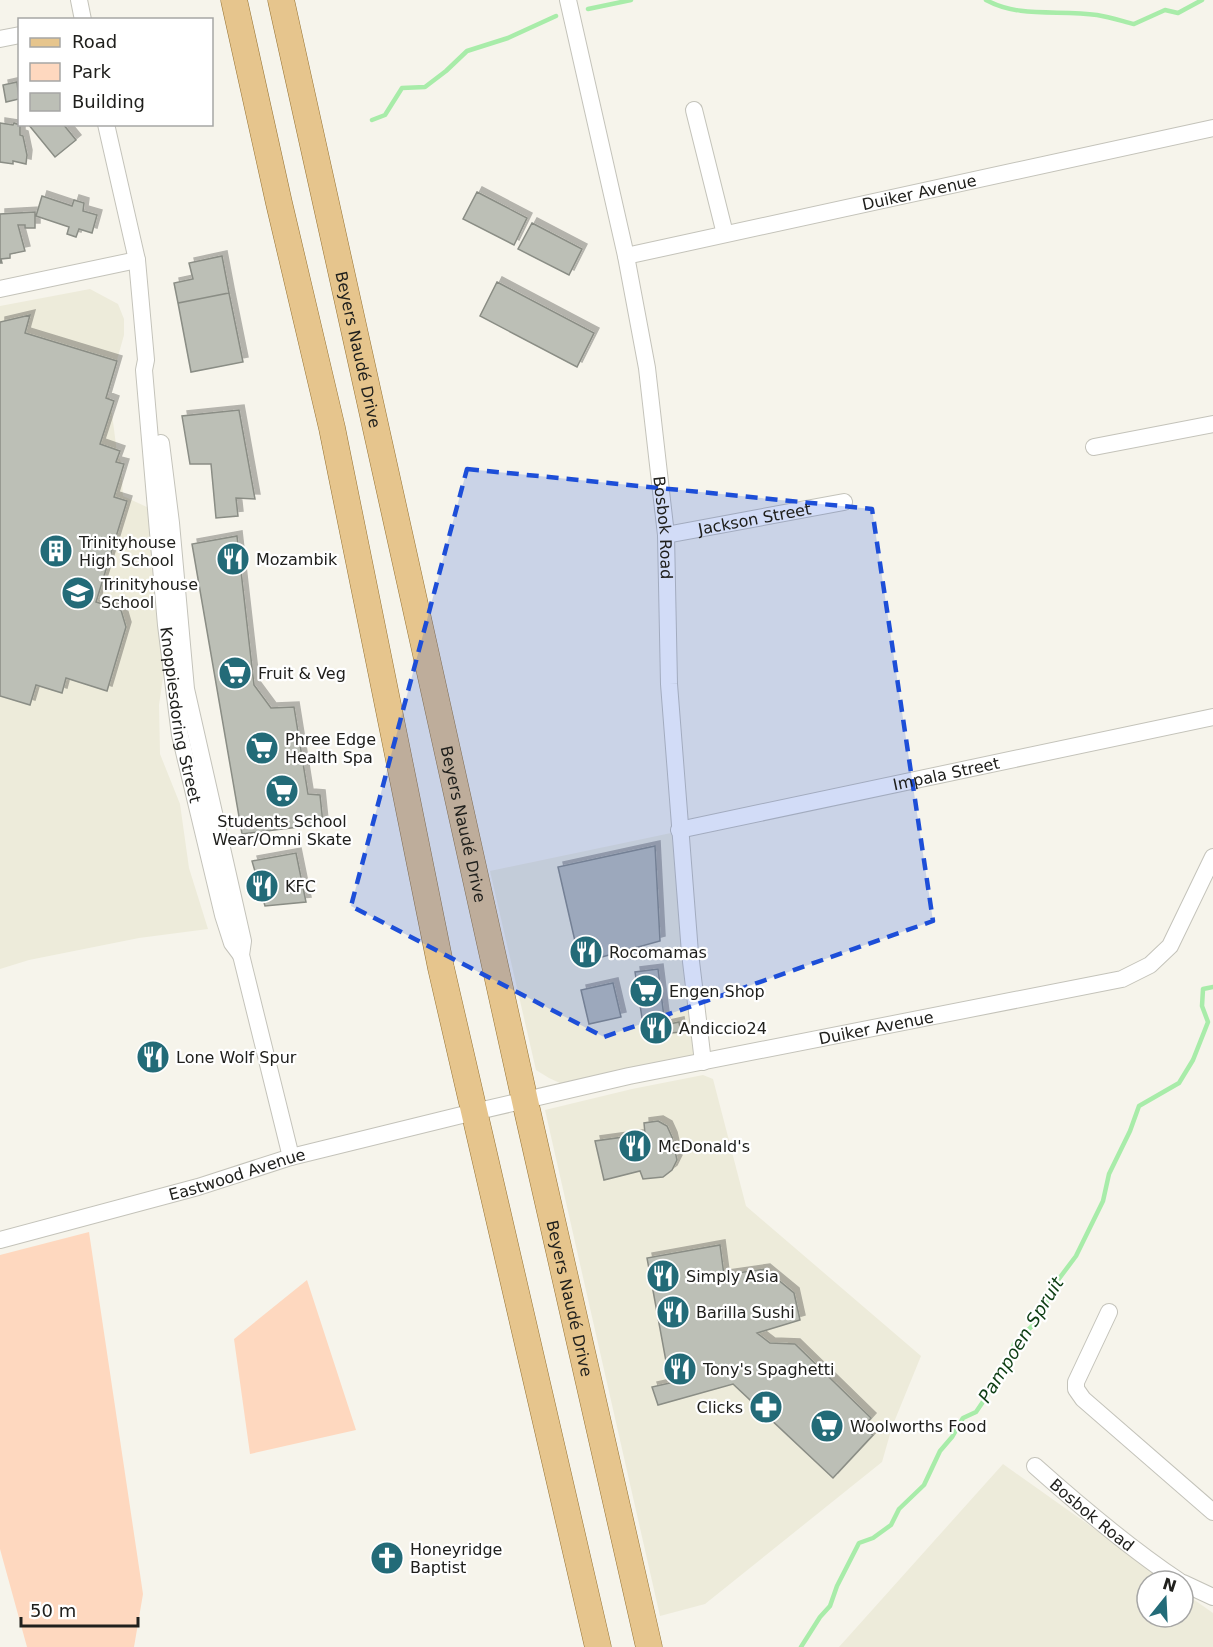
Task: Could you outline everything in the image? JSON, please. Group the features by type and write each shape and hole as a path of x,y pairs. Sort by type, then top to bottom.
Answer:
{"main road":[{"path":"234,0 332,428 441,968 598,1647"},
{"name":"Beyers Naudé Drive","path":"281,0 525,1101 649,1647"}],"street":[{"path":"79,0 83,18"},
{"name":"Bosbok Road","path":"568,0 626,256 647,368 666,535 669,684 679,830 703,1062"},
{"path":"0,39 18,35"},
{"path":"694,110 725,234"},
{"name":"Knoppiesdoring Street","path":"106,126 137,260 165,625 180,735 223,915 232,944 242,955 291,1157"},
{"name":"Duiker Avenue","path":"626,256 1213,128"},
{"path":"0,290 137,260"},
{"path":"1094,447 1213,424"},
{"name":"Jackson Street","path":"666,535 844,502"},
{"name":"Impala Street","path":"679,830 1213,717"},
{"name":"Duiker Avenue","path":"474,1112 629,1076 1122,979 1150,965 1170,946 1213,857"},
{"name":"Eastwood Avenue","path":"0,1240 198,1186 291,1157 474,1112"},
{"path":"1109,1312 1076,1382 1078,1393 1213,1512"},
{"name":"Bosbok Road","path":"1035,1466 1088,1513 1162,1569"},
{"name":"Bosbok Road","path":"1195,1589 1213,1597"}],"highlighted area":[{"path":"467,469 872,509 933,921 604,1037 351,906"}],"shaded area":[{"name":"Trinityhouse School","path":"90,289 118,304 124,319 124,335 107,396 110,398 117,453 121,462 123,496 149,508 163,678 159,705 160,754 180,804 189,868 208,929 139,938 29,960 0,969 0,306"},
{"path":"676,832 695,1057 562,1084 549,1078 536,1070 490,871"},
{"path":"703,1075 713,1079 746,1206 921,1356 892,1427 882,1462 705,1604 660,1616 545,1110"},
{"path":"1003,1464 1151,1569 1135,1569 1135,1629 1195,1629 1195,1600 1213,1613 1213,1647 839,1647"}],"green space":[{"path":"89,1232 143,1594 134,1647 27,1647 0,1549 0,1255"},
{"path":"307,1280 356,1430 250,1454 234,1339"}],"building":[{"path":"17,82 18,99 6,102 3,85"},
{"path":"0,123 18,124 27,155 26,164 13,161 13,164 0,162"},
{"path":"30,126 65,126 76,140 55,157"},
{"path":"477,192 527,218 514,245 463,219"},
{"path":"42,196 72,206 74,200 84,203 83,211 97,215 92,233 79,229 76,237 67,234 69,227 36,216"},
{"path":"35,212 35,228 18,225 25,251 10,254 10,258 1,259 2,263 0,263 0,214"},
{"path":"532,223 582,249 569,275 518,249"},
{"path":"222,256 229,293 178,303 174,283 193,279 189,263"},
{"path":"497,282 594,333 577,367 480,316"},
{"path":"229,293 243,362 191,372 178,303"},
{"name":"Trinityhouse High School","path":"30,315 25,333 117,361 106,398 114,401 100,444 120,451 116,462 124,464 114,497 127,501 96,602 121,610 126,627 107,691 66,678 62,693 36,685 30,705 0,696 0,322"},
{"path":"239,410 255,499 236,498 238,516 216,518 211,464 190,464 182,416"},
{"path":"237,536 254,685 271,708 294,707 308,794 320,795 323,824 242,834 192,544"},
{"path":"655,846 660,941 580,963 558,867"},
{"path":"296,853 306,902 265,906 252,861"},
{"path":"658,969 665,1025 679,1022 681,1032 650,1035 649,1017 642,1018 635,972"},
{"path":"613,983 621,1017 589,1024 581,990"},
{"name":"McDonald's","path":"658,1121 667,1126 672,1137 677,1160 672,1170 663,1177 643,1179 640,1171 604,1180 595,1141 645,1134 644,1123"},
{"path":"720,1245 724,1275 765,1269 794,1293 800,1320 757,1333 770,1343 795,1344 871,1418 863,1427 873,1435 833,1478 733,1384 658,1405 652,1387 670,1383 647,1258"}],"waterway":[{"name":"Pampoen Spruit","path":"588,9 631,0"},
{"name":"Pampoen Spruit","path":"986,0 1013,10 1083,13 1134,24 1165,10 1178,13 1202,0"},
{"name":"Pampoen Spruit","path":"372,120 385,115 402,88 425,87 467,51 508,38 556,16"},
{"name":"Pampoen Spruit","path":"801,1647 820,1617 830,1606 837,1586 859,1543 873,1538 891,1525 899,1509 924,1485 940,1451 952,1437 963,1418 976,1412 1006,1368 1014,1344 1039,1319 1055,1284 1076,1256 1103,1201 1109,1174 1130,1131 1139,1106 1179,1083 1193,1060 1208,1022 1202,1006 1203,989 1213,987"}],"place":[{"name":"Trinityhouse High School","path":"56,551"},
{"name":"Mozambik","path":"233,559"},
{"name":"Trinityhouse School","path":"78,593"},
{"name":"Fruit & Veg","path":"235,673"},
{"name":"Phree Edge Health Spa","path":"262,748"},
{"name":"Students School Wear/Omni Skate","path":"282,791"},
{"name":"KFC","path":"262,886"},
{"name":"Rocomamas","path":"586,952"},
{"name":"Engen Shop","path":"646,991"},
{"name":"Andiccio24","path":"656,1028"},
{"name":"Lone Wolf Spur","path":"153,1057"},
{"name":"McDonald's","path":"635,1146"},
{"name":"Simply Asia","path":"663,1276"},
{"name":"Barilla Sushi","path":"673,1312"},
{"name":"Tony's Spaghetti","path":"680,1369"},
{"name":"Clicks","path":"766,1407"},
{"name":"Woolworths Food","path":"827,1426"},
{"name":"Honeyridge Baptist","path":"387,1558"}]}
